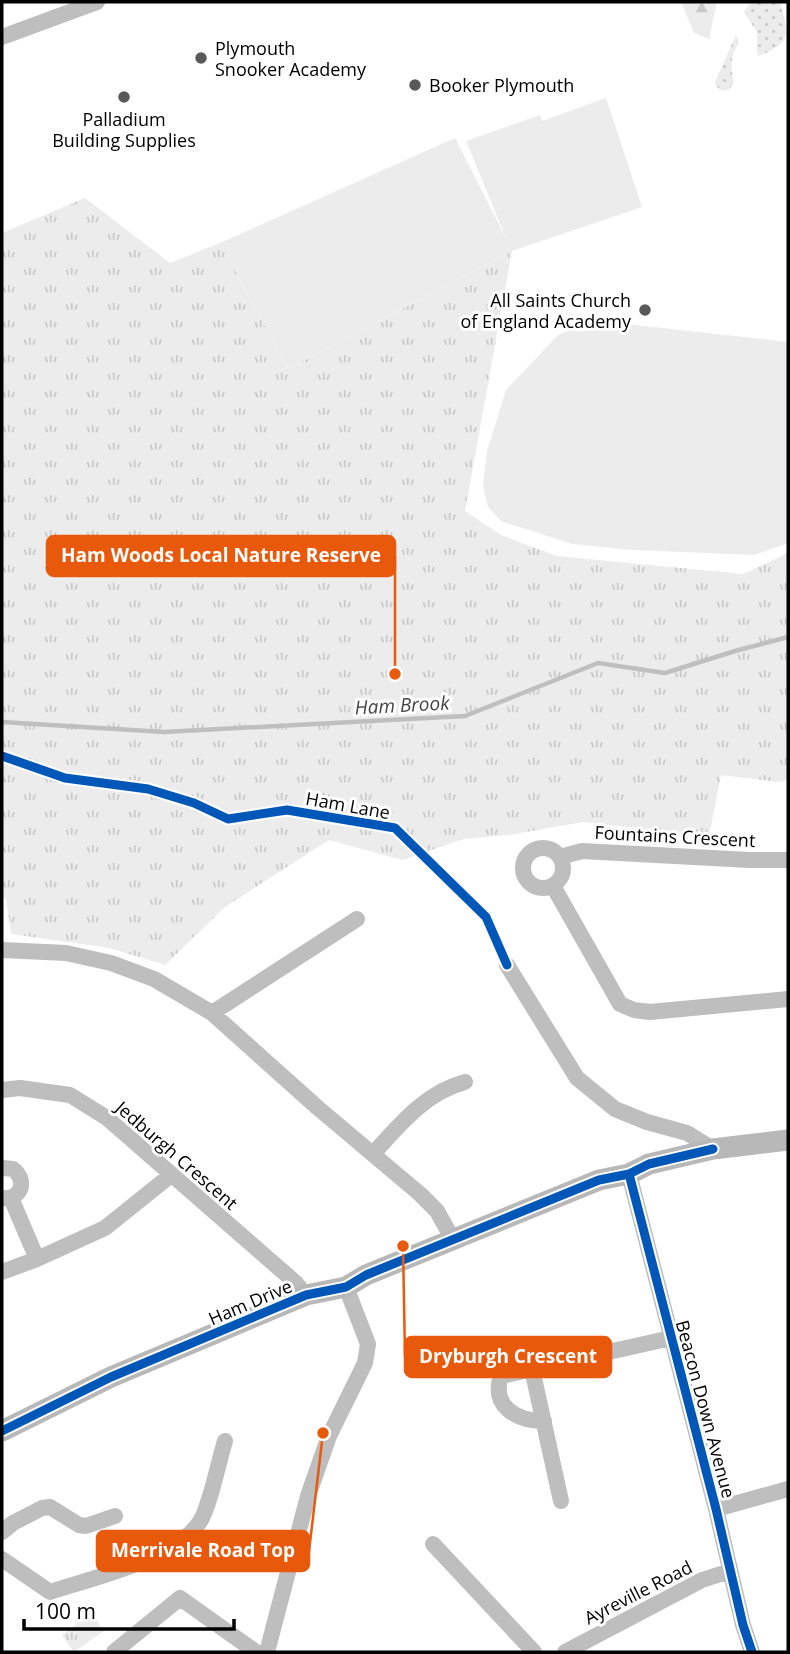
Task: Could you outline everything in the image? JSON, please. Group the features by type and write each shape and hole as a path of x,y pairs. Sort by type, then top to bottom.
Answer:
{"street":[{"path":"2,37 97,2"},
{"path":"544,848 554,851 560,857 563,866 561,878 553,886 543,889 532,886 525,878 522,869 525,858 534,850 544,848"},
{"name":"Fountains Crescent","path":"560,857 582,851 788,860"},
{"path":"553,886 620,1004 634,1010 650,1012 788,999"},
{"path":"212,1013 357,919"},
{"path":"2,950 66,953 111,963 154,979 212,1013 437,1211 452,1238"},
{"path":"507,965 577,1078 615,1109 647,1122 687,1133 713,1149"},
{"path":"373,1154 400,1123 429,1099 450,1086 465,1082"},
{"name":"Jedburgh Crescent","path":"2,1090 20,1088 70,1095 107,1118 296,1283 306,1295"},
{"name":"Ham Drive","path":"2,1431 111,1377 306,1295 346,1287 366,1275 452,1238 598,1180 629,1174 649,1164 713,1149 788,1140"},
{"path":"2,1168 13,1169 21,1177 22,1187 6,1198 37,1259"},
{"name":"Beacon Down Avenue","path":"629,1174 752,1652"},
{"path":"2,1272 105,1228 171,1175"},
{"path":"267,1652 308,1496 329,1437 365,1363 369,1344 346,1287"},
{"path":"544,1421 528,1421 516,1416 501,1401 497,1387 501,1376 671,1338"},
{"path":"532,1370 561,1501"},
{"path":"3,1562 50,1592 134,1565 184,1541 201,1521 225,1441"},
{"path":"716,1509 788,1489"},
{"path":"2,1532 13,1523 50,1507 79,1525 86,1526 115,1516"},
{"path":"433,1544 534,1652"},
{"name":"Ayreville Road","path":"565,1652 702,1580 730,1570"},
{"path":"114,1652 180,1598 256,1652"}],"green space":[{"path":"681,2 717,2 709,39 694,33"},
{"path":"751,2 780,2 785,23 786,31 782,42 759,56 757,32 744,12"},
{"path":"736,35 739,43 732,63 734,84 728,90 722,91 715,82"},
{"path":"606,98 642,207 512,251 288,369 220,243 455,138 506,238 466,141 540,115 542,121"},
{"path":"85,198 170,263 220,243 288,369 512,251 465,511 501,535 557,556 743,574 788,553 788,780 778,782 721,775 709,836 583,822 509,835 464,839 402,860 329,840 225,907 165,965 110,948 11,934 6,898 2,897 2,233"},
{"path":"582,325 635,325 788,342 788,543 754,555 633,550 572,544 501,521 488,507 483,486 487,451 506,390 558,335"},
{"path":"91,1613 104,1631 74,1652 62,1635"}],"waterway":[{"name":"Ham Brook","path":"2,722 164,732 465,716 598,663 665,673 788,637"}],"cycle path":[{"name":"Ham Lane","path":"2,756 65,778 148,789 194,803 228,819 287,810 395,828 486,917 507,965"},
{"path":"2,1431 111,1377 306,1295 346,1287 366,1275 599,1180 629,1174 649,1164 713,1149"},
{"path":"629,1174 752,1652"}],"place":[{"name":"Plymouth Snooker Academy","path":"201,58"},
{"name":"Booker Plymouth","path":"415,85"},
{"name":"Palladium Building Supplies","path":"124,97"},
{"name":"All Saints Church of England Academy","path":"645,310"},
{"name":"Ham Woods Local Nature Reserve","path":"395,674"},
{"name":"Dryburgh Crescent","path":"403,1246"},
{"name":"Merrivale Road Top","path":"323,1433"}]}
